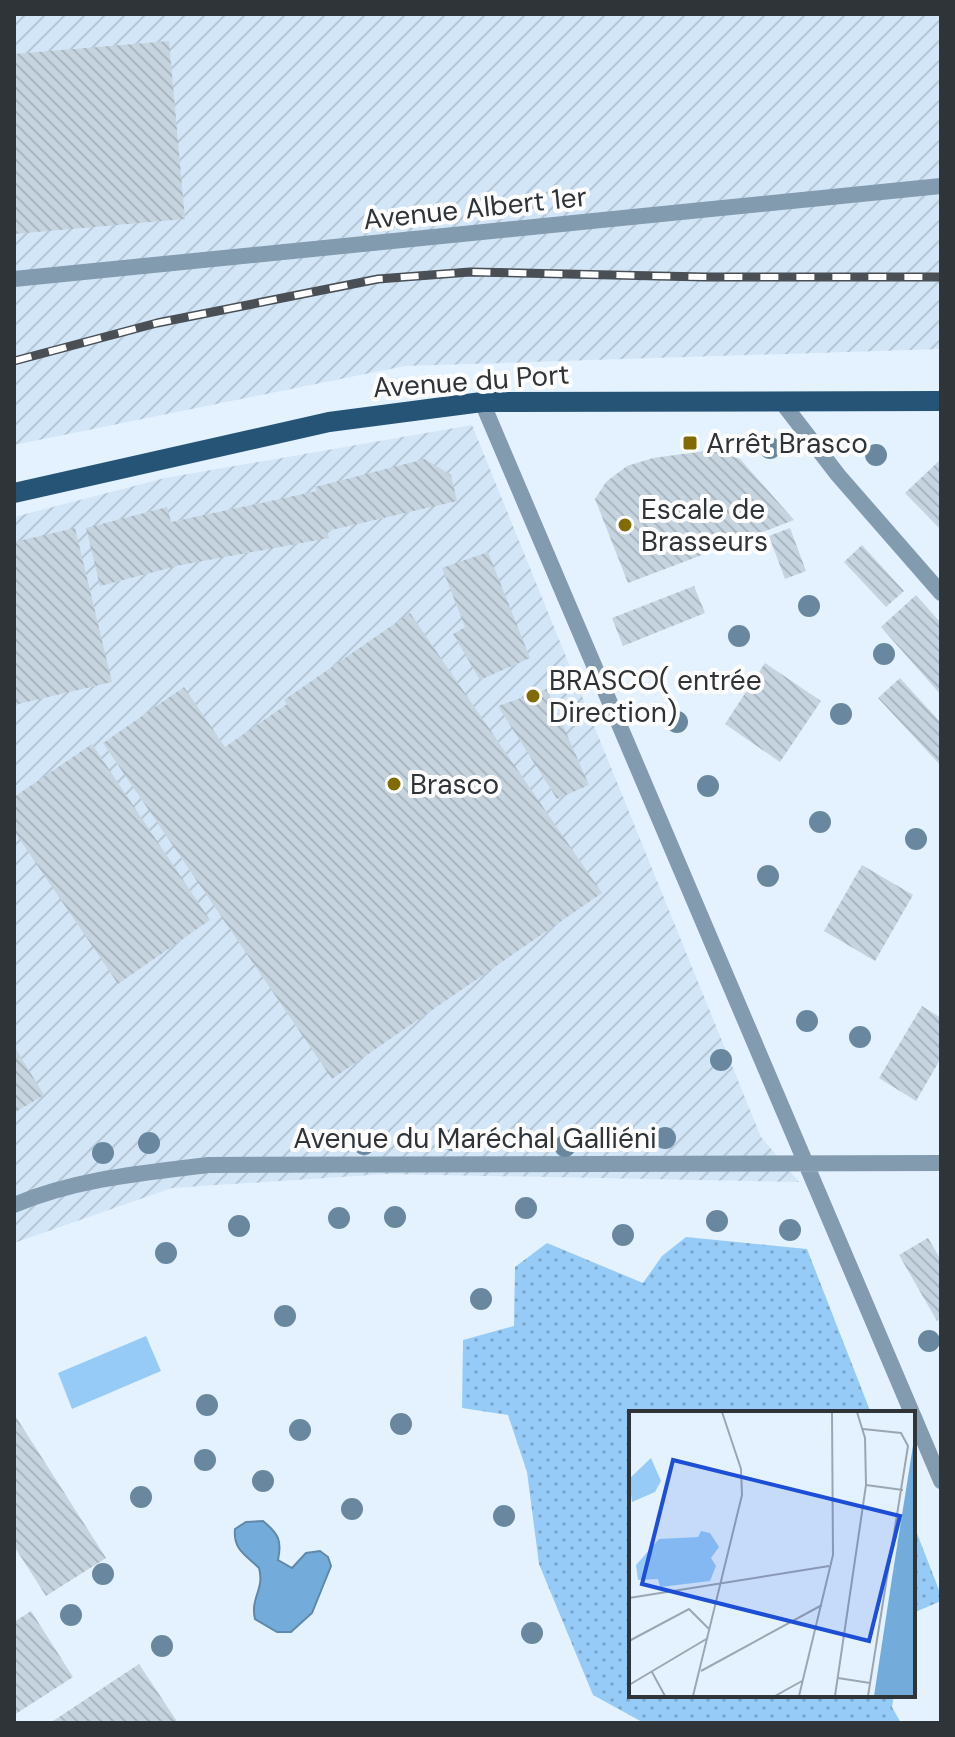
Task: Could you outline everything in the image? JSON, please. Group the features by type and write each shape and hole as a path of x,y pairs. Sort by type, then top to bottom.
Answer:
{"main road":[{"name":"Avenue du Port","path":"14,493 329,422 482,402 941,401"}],"street":[{"name":"Avenue Albert 1er","path":"14,279 941,186"},
{"path":"781,401 838,475 941,593"},
{"path":"482,402 912,1411"},
{"name":"Avenue du Maréchal Galliéni","path":"14,1205 39,1194 127,1174 208,1165 941,1163"},
{"path":"915,1419 941,1481"}],"shaded area":[{"path":"14,14 941,14 941,349 405,366 14,445"},
{"path":"472,425 761,1137 799,1182 386,1174 172,1188 14,1243 14,517 165,478"},
{"path":"686,1237 807,1249 870,1411 629,1411 629,1697 894,1697 892,1707 901,1723 644,1723 593,1695 539,1564 527,1472 508,1415 462,1408 463,1340 514,1326 515,1267 547,1243 643,1283 662,1256"},
{"path":"146,1336 161,1371 72,1409 58,1373"},
{"path":"263,1521 278,1538 278,1560 292,1568 306,1553 320,1551 328,1557 331,1566 312,1613 291,1632 277,1632 255,1619 259,1568 238,1547 235,1529 246,1522"},
{"path":"915,1528 941,1595 941,1601 915,1612"}],"building":[{"path":"169,41 185,219 14,234 14,54"},
{"path":"712,450 740,459 794,520 628,583 595,499 606,482 627,466 653,458"},
{"path":"425,459 451,475 457,501 327,531 329,538 181,565 100,586 86,528 167,507 171,522 317,491 315,487"},
{"path":"941,459 941,530 905,493"},
{"path":"75,528 112,682 14,705 14,542"},
{"path":"790,528 806,571 785,579 769,536"},
{"path":"862,545 904,591 886,607 844,562"},
{"path":"488,552 530,658 480,680 453,634 465,627 442,568"},
{"path":"694,586 705,613 623,646 612,618"},
{"path":"916,595 941,623 941,695 881,627"},
{"path":"410,613 602,893 332,1079 103,743 184,687 225,747 287,704 284,700"},
{"path":"765,663 821,701 780,762 725,724"},
{"path":"900,678 941,723 941,766 878,698"},
{"path":"547,689 589,785 557,799 498,706"},
{"path":"92,744 210,920 118,984 14,831 14,797"},
{"path":"862,865 913,895 875,961 824,931"},
{"path":"922,1006 941,1018 941,1058 916,1101 879,1078"},
{"path":"14,1046 44,1095 14,1113"},
{"path":"928,1238 941,1260 941,1318 937,1321 899,1255"},
{"path":"14,1414 106,1558 46,1596 14,1546"},
{"path":"31,1611 73,1677 14,1715 14,1622"},
{"path":"139,1664 178,1723 50,1723"}],"railway":[{"path":"14,361 157,323 378,279 470,272 705,277 941,277"}],"place":[{"name":"Arrêt Brasco","path":"690,443"},
{"name":"Escale de Brasseurs","path":"625,525"},
{"name":"BRASCO( entrée Direction)","path":"533,696"},
{"name":"Brasco","path":"394,784"}]}
